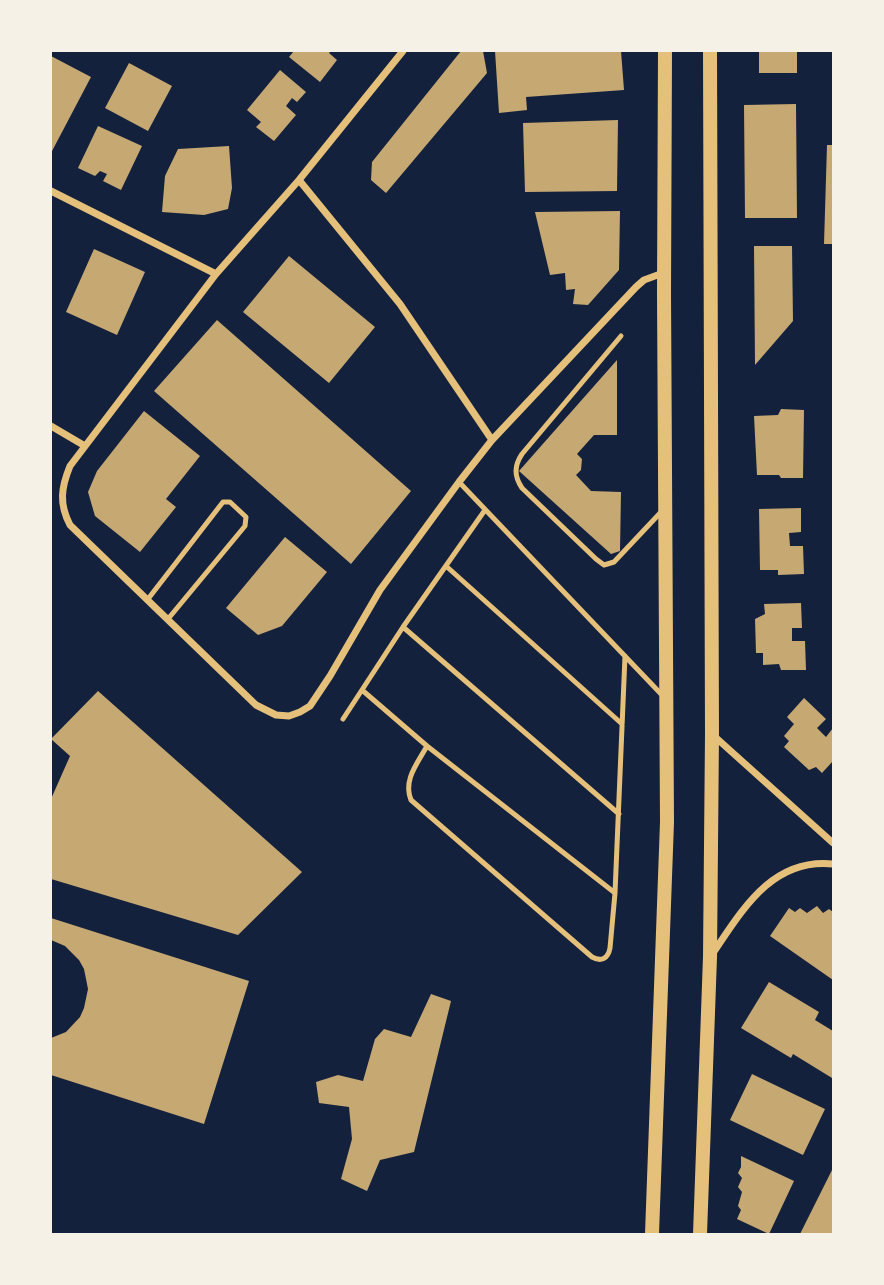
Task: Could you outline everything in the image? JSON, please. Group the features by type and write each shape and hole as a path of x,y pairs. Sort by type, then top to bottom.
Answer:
{"main road":[{"path":"652,1234 667,822 665,51"},
{"path":"701,1234 710,957 712,734 710,51"}],"street":[{"path":"403,51 299,180 216,274 70,466 65,478 62,501 70,525 256,705 275,715 289,716 310,706 380,590 492,440 636,287 644,280 664,273"},
{"path":"299,180 400,304 492,440"},
{"path":"51,191 216,274"},
{"path":"51,426 85,446"},
{"path":"712,734 833,843"},
{"path":"710,957 739,915 763,888 783,873 803,865 833,864"}],"lane":[{"path":"621,336 522,454 515,471 517,480 586,551 604,565 614,562 666,507"},
{"path":"459,482 667,701"},
{"path":"148,599 223,502 230,502 246,517 245,526 168,619"},
{"path":"344,719 403,627 485,510"},
{"path":"446,566 622,723"},
{"path":"403,627 618,814"},
{"path":"427,746 408,781 407,791 411,800 597,960 604,959 609,955 615,893 625,656"},
{"path":"362,690 427,746 615,893"}],"building":[{"path":"294,51 331,51 329,53 337,60 320,82 289,57"},
{"path":"461,51 483,51 487,73 386,193 371,180 372,162"},
{"path":"495,51 621,51 624,90 526,97 527,110 499,113"},
{"path":"759,51 797,51 797,73 759,73"},
{"path":"51,56 91,77 51,153"},
{"path":"129,63 172,86 148,131 105,108"},
{"path":"280,70 306,92 297,102 292,98 286,106 296,115 274,141 256,127 261,122 247,110"},
{"path":"796,104 797,218 745,218 744,105"},
{"path":"618,120 617,191 525,192 523,123"},
{"path":"98,126 142,146 121,190 103,181 107,174 100,171 95,176 78,168"},
{"path":"827,145 833,145 833,244 824,244"},
{"path":"229,146 232,188 228,209 204,215 162,212 165,176 178,149"},
{"path":"620,211 619,270 588,305 573,304 575,289 566,290 565,273 550,275 535,212"},
{"path":"754,246 792,246 793,321 755,365"},
{"path":"94,249 145,272 117,335 66,312"},
{"path":"289,256 375,327 329,383 243,312"},
{"path":"217,320 411,491 351,564 154,391"},
{"path":"617,360 617,435 594,435 577,454 582,459 581,470 576,475 591,491 621,492 620,551 611,554 519,471"},
{"path":"781,409 804,410 803,478 757,475 754,416 778,415"},
{"path":"144,411 200,456 166,499 176,507 140,552 95,516 88,492 97,471"},
{"path":"801,508 801,532 789,533 790,546 803,546 804,574 778,575 778,570 760,570 759,509"},
{"path":"285,537 327,572 282,626 258,635 226,608"},
{"path":"801,603 802,628 792,628 792,641 805,641 806,670 781,670 779,664 763,665 763,653 756,653 755,619 765,614 764,604"},
{"path":"98,691 302,872 238,935 51,879 51,799 70,756 51,739"},
{"path":"804,698 826,719 817,728 826,737 833,728 833,761 822,773 816,767 809,770 784,747 789,741 784,736 794,724 787,717"},
{"path":"817,906 823,913 829,909 833,912 833,980 770,936 789,908 795,912 800,908 807,913"},
{"path":"51,918 249,981 204,1124 51,1075 51,1038 66,1032 80,1017 88,989 84,969 79,960 65,946 51,940"},
{"path":"769,982 819,1012 815,1020 833,1031 832,1078 793,1054 791,1058 741,1028"},
{"path":"431,994 451,1001 414,1152 380,1160 367,1191 341,1179 352,1139 349,1107 319,1103 316,1082 338,1075 363,1081 375,1039 384,1029 411,1037"},
{"path":"752,1074 825,1109 803,1155 730,1120"},
{"path":"741,1156 794,1181 769,1234 737,1219 741,1210 738,1206 742,1192 738,1187 742,1178 738,1173"},
{"path":"833,1168 833,1234 800,1234"}]}
